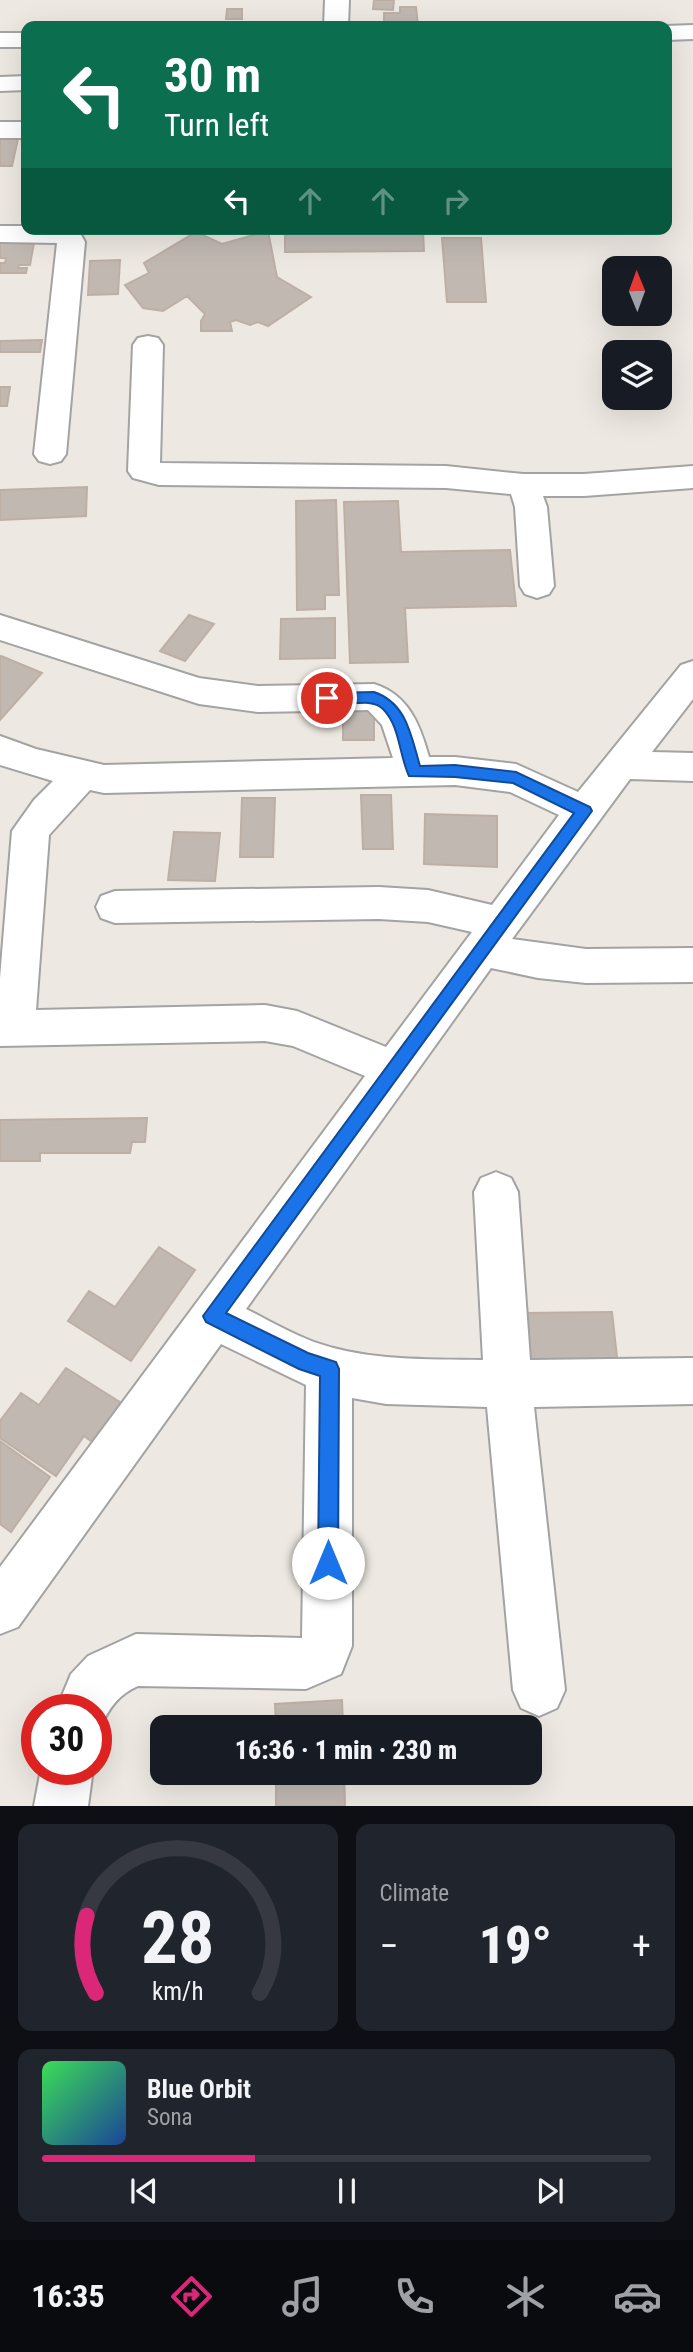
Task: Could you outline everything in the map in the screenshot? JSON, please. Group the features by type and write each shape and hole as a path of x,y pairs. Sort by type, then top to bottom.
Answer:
{"street":[{"path":"336,21 337,0"},
{"path":"672,33 693,32"},
{"path":"0,40 21,40"},
{"path":"0,84 21,83"},
{"path":"0,130 21,130"},
{"path":"0,234 21,234"},
{"path":"50,454 71,242 69,237 62,235"},
{"path":"148,345 144,471 159,474 446,477 523,485 584,485 693,477"},
{"path":"523,485 531,507 537,586"},
{"path":"0,627 200,691 258,699 374,697 386,703 398,717 415,772"},
{"path":"0,1609 491,936 584,811 693,674"},
{"path":"0,750 32,762 104,779 455,771 516,778 584,811"},
{"path":"621,765 693,767"},
{"path":"83,774 47,810 31,831 20,978 6,1027 265,1023 297,1029 393,1069"},
{"path":"115,906 379,903 428,906 538,961 586,966 693,965"},
{"path":"496,1192 508,1384 539,1690"},
{"path":"212,1316 306,1362 386,1381 508,1384 693,1381"},
{"path":"88,1694 106,1674 136,1660 274,1664 306,1662 323,1656 327,1646 329,1369"},
{"path":"61,1806 64,1785"}],"building":[{"path":"374,0 394,0 393,10 373,9"},
{"path":"400,7 416,7 417,21 384,21 384,13 400,13"},
{"path":"227,9 242,9 242,19 226,19"},
{"path":"0,139 18,139 12,166 0,166"},
{"path":"191,235 202,235 222,244 254,235 269,235 277,277 311,297 268,326 258,322 250,325 236,320 230,322 232,331 201,331 201,321 205,314 187,296 163,311 143,308 125,285 149,273 144,263"},
{"path":"285,235 423,235 424,251 285,252"},
{"path":"442,238 481,238 486,302 447,302"},
{"path":"0,243 34,243 30,265 19,265 18,268 27,268 26,273 0,273 0,263 5,263 6,258 0,258"},
{"path":"120,260 118,294 88,295 90,261"},
{"path":"42,340 40,352 0,352 0,341"},
{"path":"0,387 10,387 7,406 0,406"},
{"path":"87,487 86,516 0,520 0,490"},
{"path":"336,500 339,595 325,595 325,609 297,610 296,501"},
{"path":"398,501 401,552 510,550 516,606 405,608 408,662 350,663 344,502"},
{"path":"189,615 214,624 185,661 160,651"},
{"path":"335,618 335,658 280,659 281,619"},
{"path":"0,657 42,673 0,720"},
{"path":"343,711 374,711 374,740 343,740"},
{"path":"361,795 391,795 393,849 363,849"},
{"path":"242,798 275,798 273,857 240,857"},
{"path":"425,814 497,816 497,867 424,864"},
{"path":"174,832 220,833 215,881 168,880"},
{"path":"147,1118 145,1142 132,1142 130,1153 40,1153 40,1161 0,1161 0,1120"},
{"path":"159,1247 195,1270 131,1361 68,1321 89,1291 115,1307"},
{"path":"612,1312 618,1366 526,1366 522,1313"},
{"path":"66,1368 123,1404 95,1444 84,1436 56,1476 0,1438 0,1421 21,1393 39,1405"},
{"path":"0,1441 50,1477 11,1532 0,1524"},
{"path":"342,1700 343,1715 275,1715 275,1704"},
{"path":"276,1785 344,1785 345,1806 276,1806"}],"route":[{"path":"327,698 374,697 386,703 398,717 415,772 455,771 516,778 584,811 212,1316 275,1348 329,1369 328,1563"}]}
